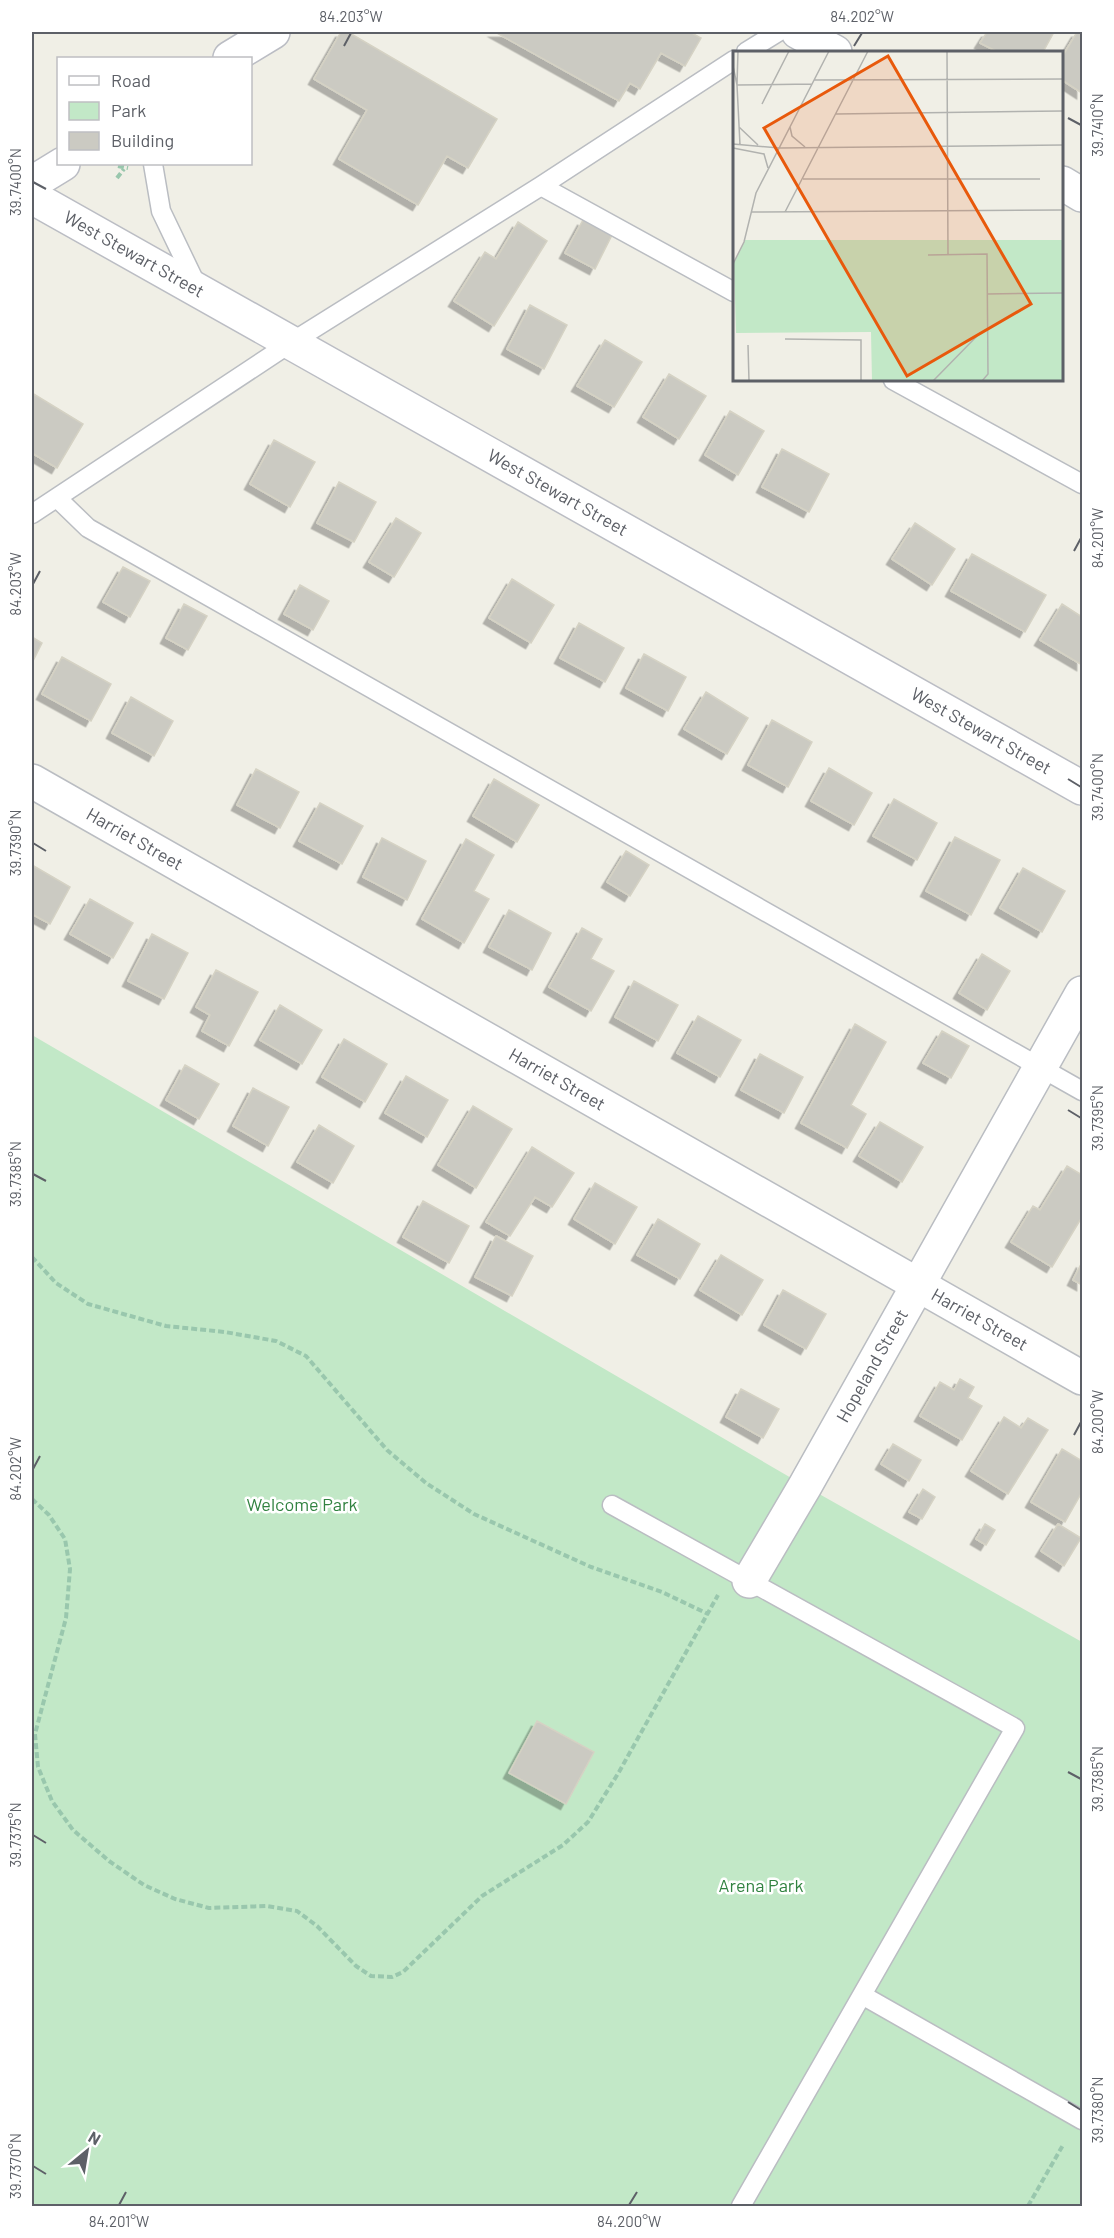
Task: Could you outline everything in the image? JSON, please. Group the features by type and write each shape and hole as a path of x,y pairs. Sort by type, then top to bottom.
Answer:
{"street":[{"path":"232,57 273,32"},
{"path":"798,32 833,51"},
{"path":"32,183 61,165"},
{"path":"1063,184 1083,195"},
{"name":"West Stewart Street","path":"32,197 1083,788"},
{"name":"Harriet Street","path":"32,781 1083,1378"},
{"name":"Hopeland Street","path":"740,1576 805,1486 1083,993"}],"lane":[{"path":"748,51 778,32"},
{"path":"32,514 292,342 541,186 733,61"},
{"path":"153,165 160,211 200,291"},
{"path":"541,186 733,291"},
{"path":"895,381 1083,484"},
{"path":"57,498 88,528 1083,1091"},
{"path":"612,1505 1015,1728 741,2206"},
{"path":"862,1995 1083,2120"}],"path":[{"path":"117,178 124,169"},
{"path":"32,1257 56,1283 88,1304 166,1326 225,1332 276,1341 306,1356 387,1450 426,1483 474,1514 591,1567 662,1592 708,1614"},
{"path":"32,1499 49,1515 65,1539 70,1569 66,1618 35,1734 38,1767 52,1801 73,1830 109,1861 144,1885 175,1899 209,1908 267,1906 297,1911 316,1926 356,1966 371,1976 392,1977 403,1972 482,1896 564,1845 588,1822 620,1773 708,1614 740,1576"},
{"path":"1028,2206 1063,2145"}],"green space":[{"path":"32,1035 805,1486 1082,1642 1082,2206 32,2206"}],"building":[{"path":"341,32 348,32 497,119 468,168 447,156 418,205 339,159 367,110 314,79"},
{"path":"495,32 690,32 701,38 685,66 661,53 640,89 630,83 619,101"},
{"path":"987,32 1054,32 1044,51 996,51 980,43"},
{"path":"1077,32 1082,32 1082,93 1063,81 1063,55"},
{"path":"583,220 612,235 595,269 565,253"},
{"path":"518,222 547,241 494,326 454,301 485,252 496,259"},
{"path":"530,305 567,325 544,369 507,349"},
{"path":"605,340 642,362 614,407 577,386"},
{"path":"669,374 706,396 679,439 643,417"},
{"path":"32,393 83,424 57,468 32,453"},
{"path":"730,411 764,431 738,475 705,455"},
{"path":"274,440 315,462 290,507 250,484"},
{"path":"782,449 829,474 809,512 762,487"},
{"path":"339,482 376,502 354,542 317,523"},
{"path":"396,518 421,533 394,577 369,562"},
{"path":"915,523 955,549 932,585 892,559"},
{"path":"972,554 1046,595 1025,632 951,591"},
{"path":"123,567 150,581 130,617 103,602"},
{"path":"512,579 554,605 531,643 489,618"},
{"path":"300,585 329,601 313,630 284,614"},
{"path":"184,604 207,616 188,650 166,638"},
{"path":"1062,604 1082,617 1082,665 1040,640"},
{"path":"579,623 624,648 605,682 560,658"},
{"path":"32,637 42,643 32,663"},
{"path":"644,654 686,677 668,711 626,688"},
{"path":"62,657 111,684 91,721 42,694"},
{"path":"706,692 748,718 727,754 684,729"},
{"path":"131,697 173,721 154,756 112,733"},
{"path":"772,720 812,742 788,787 748,765"},
{"path":"829,768 872,793 854,825 811,801"},
{"path":"256,769 299,792 280,828 237,805"},
{"path":"494,779 539,805 517,842 473,816"},
{"path":"894,799 937,823 917,860 873,836"},
{"path":"320,803 363,826 342,864 299,841"},
{"path":"955,837 1000,860 971,915 926,891"},
{"path":"382,838 426,861 407,900 363,877"},
{"path":"466,839 494,855 474,891 489,899 464,943 422,919"},
{"path":"626,851 649,865 630,896 607,882"},
{"path":"32,865 70,887 50,924 32,914"},
{"path":"1023,868 1065,891 1042,932 1000,908"},
{"path":"90,899 133,923 113,958 70,934"},
{"path":"509,910 551,933 532,970 489,947"},
{"path":"582,928 602,939 591,959 614,971 591,1011 549,987"},
{"path":"152,934 188,953 164,999 128,981"},
{"path":"982,954 1010,971 987,1010 959,993"},
{"path":"216,970 258,992 229,1046 202,1031 210,1015 196,1007"},
{"path":"634,981 678,1005 658,1041 615,1017"},
{"path":"280,1005 322,1030 302,1064 260,1040"},
{"path":"698,1016 741,1040 720,1077 677,1053"},
{"path":"855,1024 886,1042 851,1105 866,1114 847,1148 801,1123"},
{"path":"942,1031 969,1046 951,1078 923,1063"},
{"path":"344,1039 387,1064 365,1102 322,1077"},
{"path":"760,1054 803,1077 784,1113 741,1090"},
{"path":"185,1065 219,1084 199,1119 166,1100"},
{"path":"406,1076 448,1100 427,1137 385,1113"},
{"path":"253,1088 289,1107 268,1146 233,1126"},
{"path":"473,1106 512,1129 476,1188 438,1165"},
{"path":"880,1122 923,1147 902,1182 859,1156"},
{"path":"319,1125 354,1146 333,1183 297,1162"},
{"path":"532,1147 574,1173 552,1207 535,1197 510,1236 486,1222"},
{"path":"1067,1166 1082,1175 1082,1217 1052,1267 1011,1242 1033,1206 1040,1210"},
{"path":"595,1183 637,1207 615,1244 574,1219"},
{"path":"423,1201 469,1226 449,1263 403,1237"},
{"path":"658,1219 700,1244 680,1279 637,1255"},
{"path":"496,1236 533,1256 512,1296 475,1277"},
{"path":"721,1255 763,1280 742,1315 700,1290"},
{"path":"1082,1262 1082,1285 1073,1280"},
{"path":"783,1290 826,1314 806,1349 764,1325"},
{"path":"960,1379 974,1387 968,1398 982,1406 962,1440 920,1416 940,1382 954,1390"},
{"path":"741,1389 779,1409 763,1438 726,1417"},
{"path":"1004,1417 1021,1428 1028,1418 1048,1430 1008,1494 971,1471"},
{"path":"893,1444 921,1460 909,1481 881,1464"},
{"path":"1062,1449 1082,1461 1082,1492 1065,1522 1031,1502"},
{"path":"923,1489 935,1497 922,1519 909,1512"},
{"path":"985,1524 995,1530 986,1545 976,1539"},
{"path":"1058,1524 1081,1538 1064,1566 1041,1551"},
{"path":"537,1721 594,1752 566,1804 509,1773"}],"park label":[{"name":"Welcome Park","path":"302,1505"},
{"name":"Arena Park","path":"761,1886"}]}
